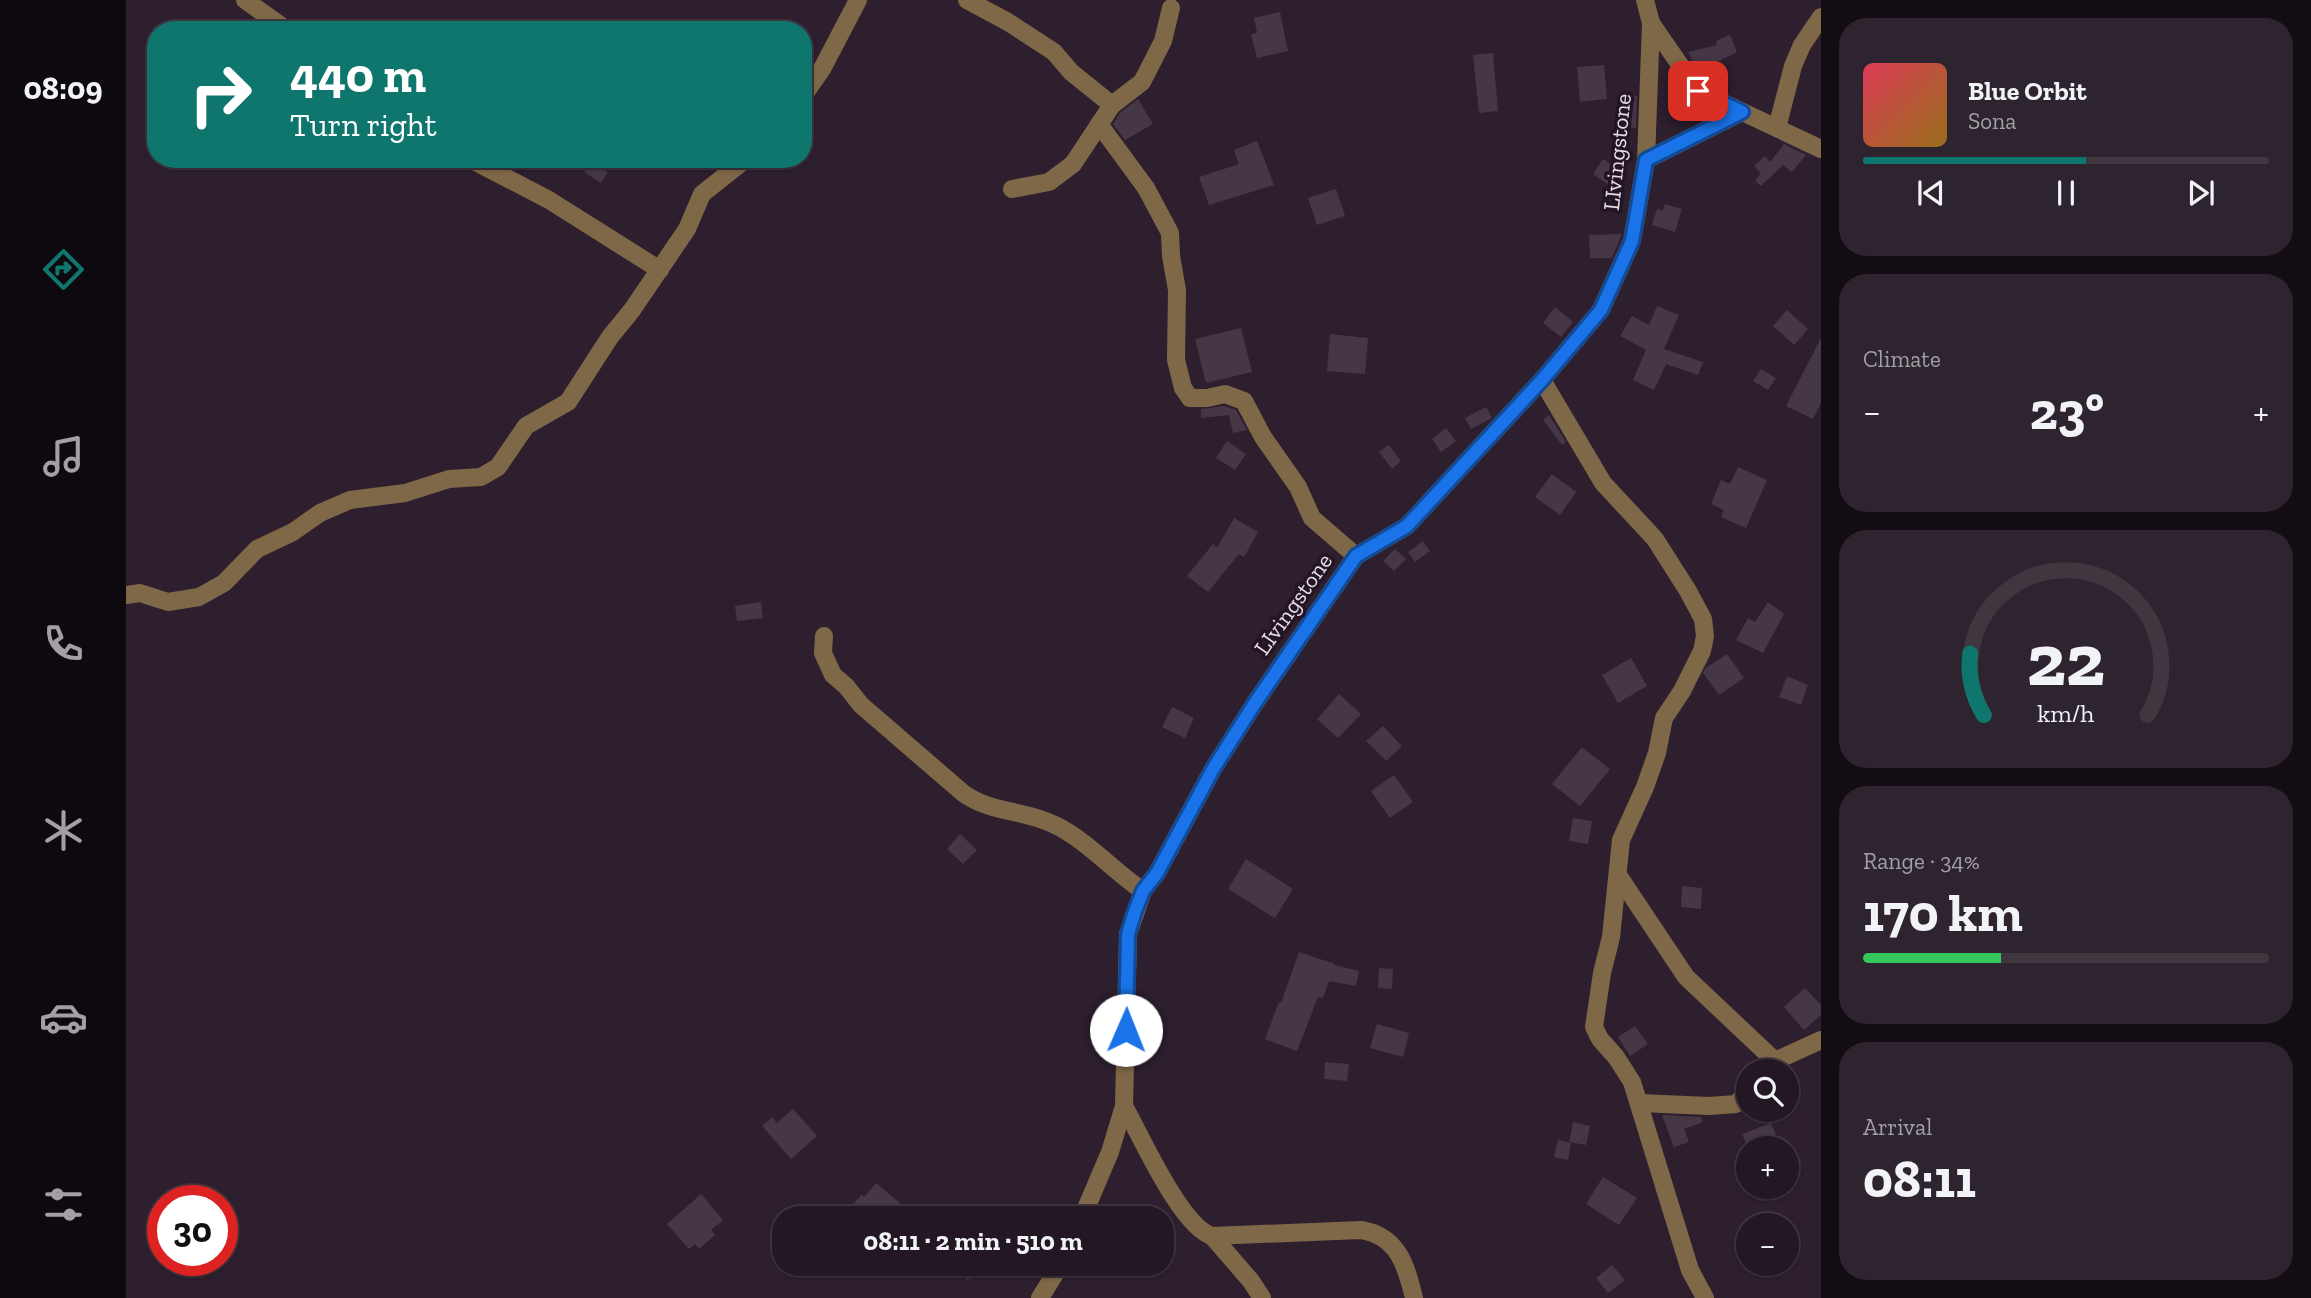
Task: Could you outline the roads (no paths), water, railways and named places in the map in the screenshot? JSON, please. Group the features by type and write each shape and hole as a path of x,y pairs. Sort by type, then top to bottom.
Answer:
{"street":[{"path":"245,0 275,21"},
{"path":"812,83 858,0"},
{"path":"967,0 1008,22 1054,52 1070,72 1112,105"},
{"name":"LIvingstone","path":"1088,1206 1124,1106 1128,934 1143,891 1157,873 1213,769 1356,556 1407,526 1542,380 1601,310 1632,241 1646,160 1651,23 1645,0"},
{"path":"1012,189 1049,182 1073,164 1112,105 1142,82 1163,41 1171,8"},
{"path":"1777,128 1793,66 1802,45 1821,18"},
{"path":"1651,23 1698,91 1821,149"},
{"path":"1646,160 1742,112"},
{"path":"1099,124 1146,188 1170,233 1177,290 1176,360 1183,388 1190,398 1225,394 1244,401 1263,437 1298,487 1312,518 1356,556"},
{"path":"487,168 549,200 660,270"},
{"path":"126,595 140,593 168,602 199,597 224,583 257,549 293,532 320,513 351,500 405,493 449,479 481,477 498,467 526,426 568,402 610,337 632,310 687,229 702,194 735,168"},
{"path":"1542,380 1603,483 1655,539 1703,619 1705,636 1702,651 1682,691 1664,718 1657,753 1621,840 1611,937 1602,973 1594,1027 1632,1082 1690,1270 1705,1298"},
{"path":"824,636 823,653 833,675 861,705 963,793 978,804 1029,814 1059,826 1143,891"},
{"path":"1618,875 1686,977 1764,1059"},
{"path":"1784,1059 1821,1040"},
{"path":"1640,1103 1709,1106 1736,1104"},
{"path":"1124,1106 1172,1193 1198,1229 1212,1236 1251,1281 1262,1298"},
{"path":"1212,1236 1361,1230 1374,1232 1392,1244 1400,1257 1414,1298"},
{"path":"1040,1298 1054,1276"}]}
